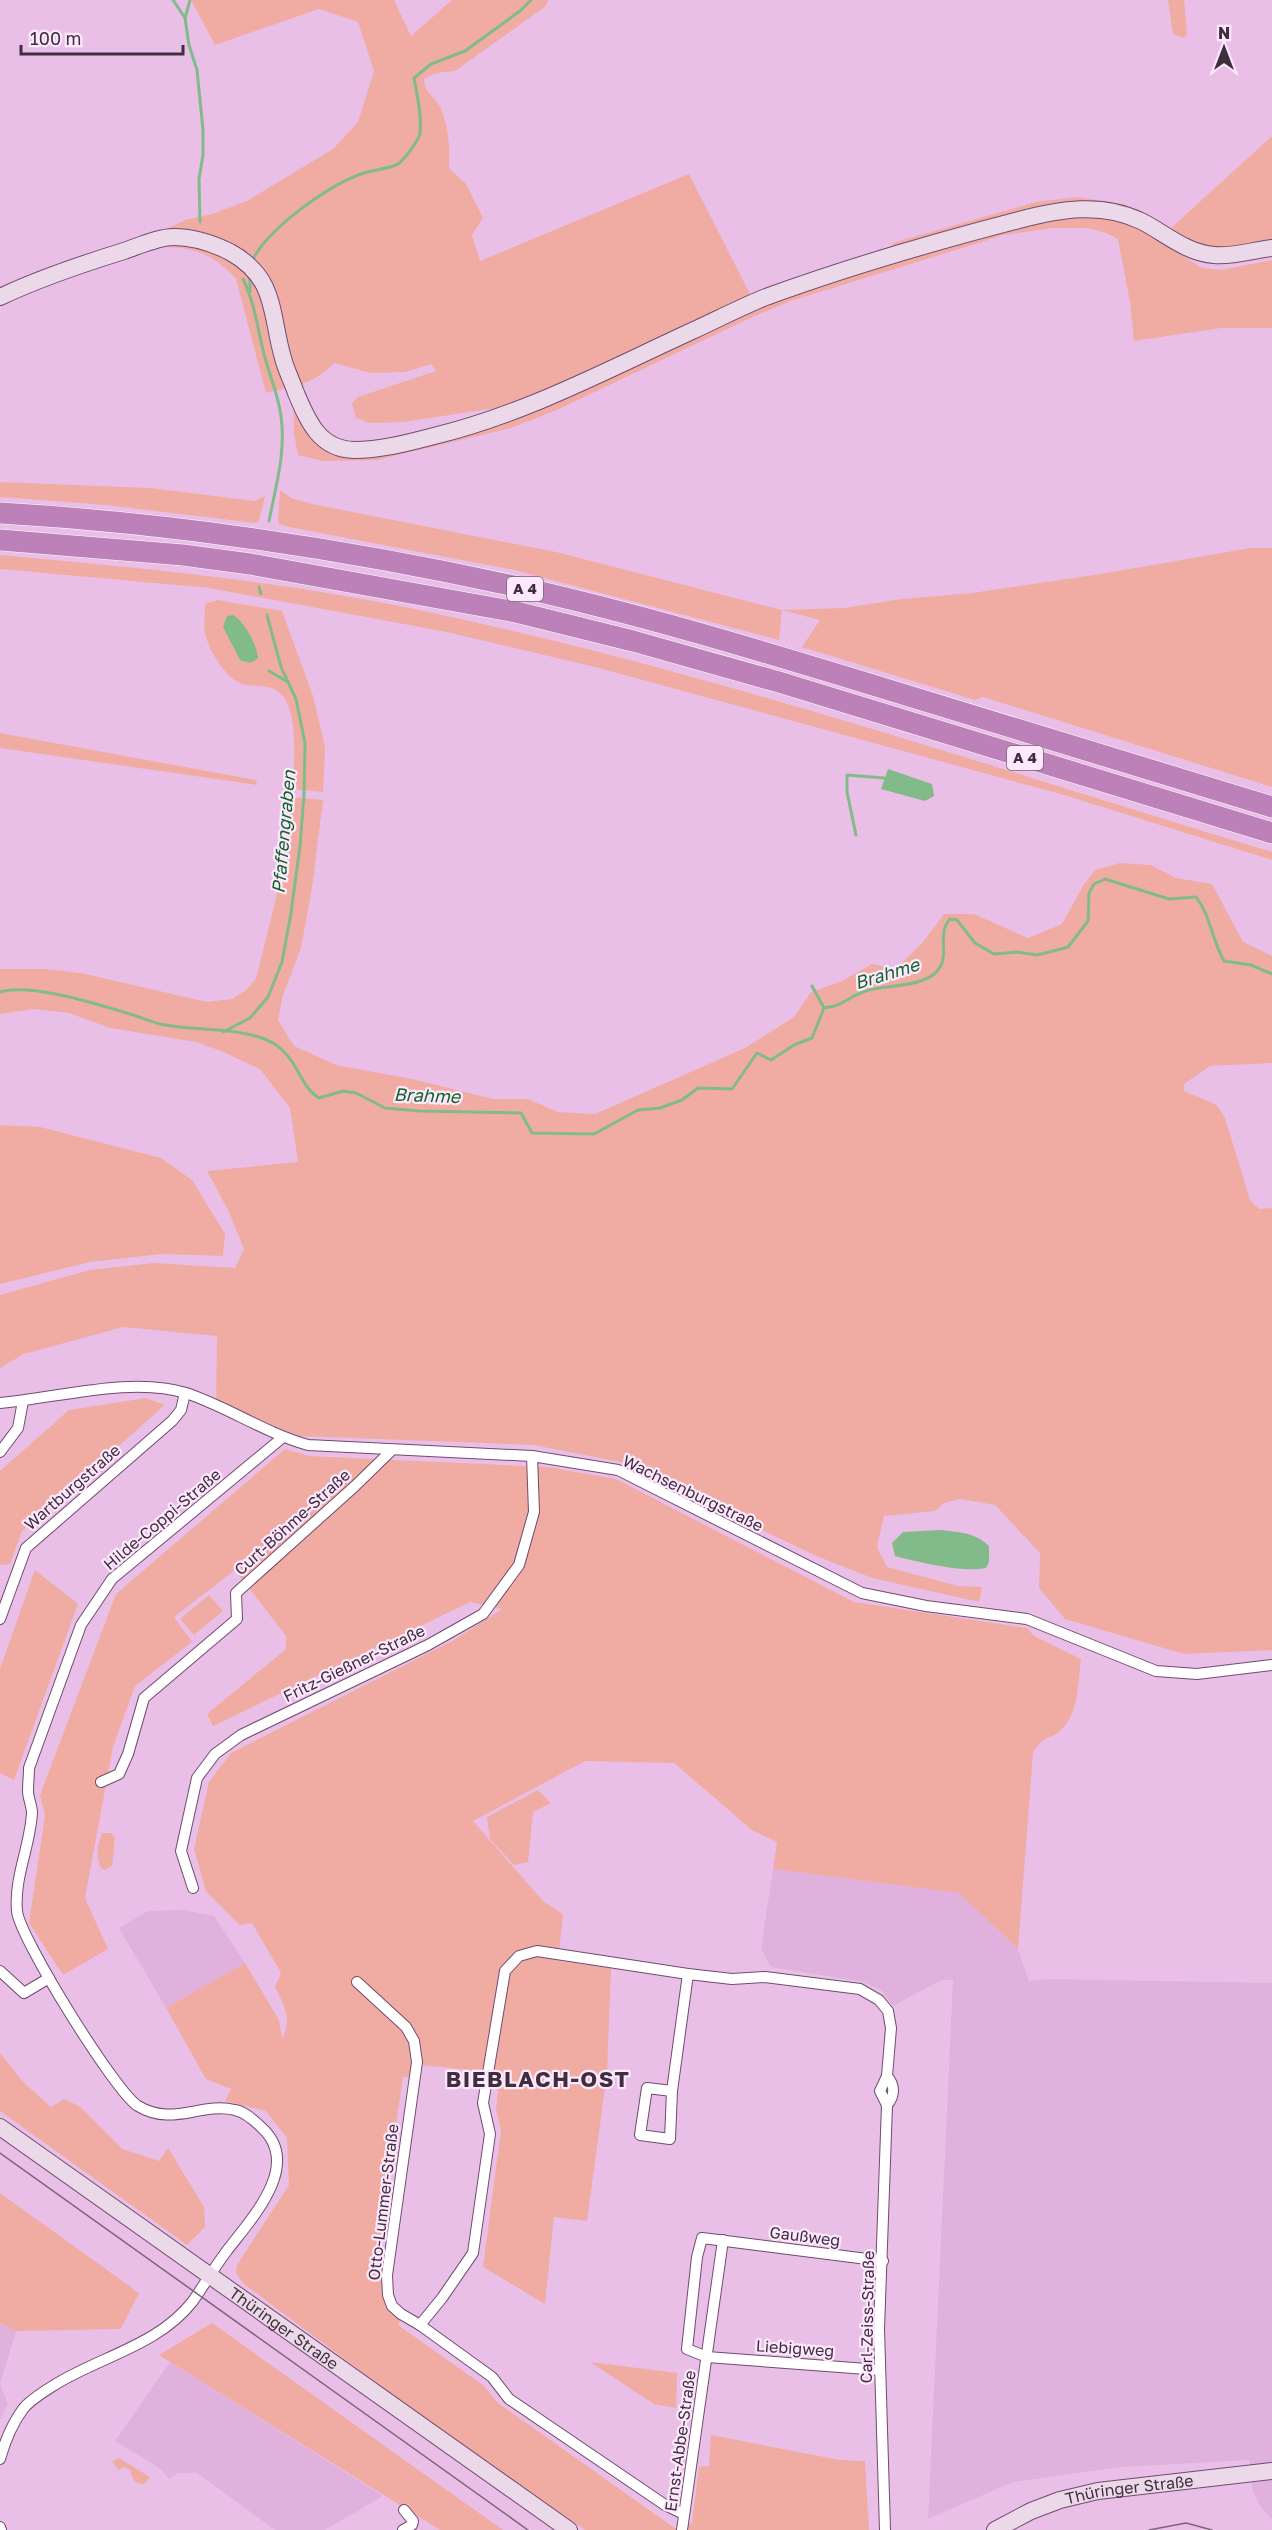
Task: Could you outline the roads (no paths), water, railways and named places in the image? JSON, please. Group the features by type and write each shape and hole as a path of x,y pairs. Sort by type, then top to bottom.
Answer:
{"highway":[{"name":"A 4","path":"0,513 89,518 279,541 516,586 768,652 1272,807"},
{"name":"A 4","path":"0,540 159,553 250,564 516,612 633,641 779,682 1272,833"}],"street":[{"path":"0,297 29,283 170,237 199,239 218,246 245,261 263,282 271,297 283,360 309,422 324,441 335,447 350,450 392,447 525,409 764,298 886,258 1029,217 1095,208 1118,212 1142,222 1167,238 1192,249 1214,255 1272,248"},
{"name":"Wachsenburgstraße","path":"0,1403 140,1385 186,1393 282,1438 308,1445 391,1451 532,1456 618,1470 862,1593 926,1606 1027,1619 1156,1671 1197,1674 1272,1665"},
{"name":"Wartburgstraße","path":"0,1619 26,1548 172,1421 181,1410 186,1393"},
{"path":"0,1452 18,1428 23,1401"},
{"name":"Hilde-Coppi-Straße","path":"0,2459 7,2435 24,2408 68,2377 154,2336 188,2308 273,2185 278,2162 276,2149 266,2131 251,2117 235,2110 210,2109 159,2116 136,2106 112,2078 27,1941 17,1914 16,1888 32,1812 28,1792 29,1768 81,1625 112,1579 282,1438"},
{"name":"Curt-Böhme-Straße","path":"101,1782 119,1774 128,1754 144,1698 237,1619 236,1593 391,1451"},
{"name":"Fritz-Gießner-Straße","path":"193,1888 181,1851 197,1778 215,1754 241,1735 428,1645 483,1614 519,1565 534,1512 532,1456"},
{"path":"420,2325 473,2253 490,2134 483,2103 505,1971 519,1956 537,1952 688,1974 672,2091 670,2139 640,2135 647,2088 672,2091"},
{"path":"0,1971 24,1993 49,1978"},
{"name":"Carl-Zeiss-Straße","path":"688,1974 732,1979 765,1977 860,1989 879,2000 888,2011 891,2028 887,2076 892,2082 893,2091 892,2100 887,2105 879,2329 885,2530"},
{"name":"Otto-Lummer-Straße","path":"357,1982 406,2027 414,2042 417,2062 387,2275 388,2295 392,2306 492,2377 509,2399 665,2505 684,2514"},
{"name":"Thüringer Straße","path":"0,2127 569,2530"},
{"name":"Ernst-Abbe-Straße","path":"682,2530 707,2356 723,2240 702,2238 687,2349 707,2356"},
{"name":"Gaußweg","path":"723,2240 883,2261"},
{"name":"Liebigweg","path":"707,2356 880,2370"},
{"name":"Thüringer Straße","path":"995,2530 1038,2508 1098,2491 1272,2471"},
{"path":"403,2530 412,2525 413,2521 404,2510"}],"waterway":[{"path":"173,0 185,18"},
{"name":"Pfaffengraben","path":"190,0 185,18 189,45 197,70 203,130 203,155 199,179 200,222"},
{"path":"253,259 273,234 318,197 364,173 399,163 414,145 420,133 420,112 414,78 431,64 465,51 520,11 531,0"},
{"path":"250,274 250,292"},
{"name":"Pfaffengraben","path":"243,279 253,305 281,416 281,456 269,521"},
{"name":"Pfaffengraben","path":"259,587 261,594"},
{"name":"Pfaffengraben","path":"223,1032 250,1018 268,997 282,962 300,846 305,743 296,699 281,667 267,615"},
{"path":"269,671 288,682"},
{"path":"856,835 847,792 847,775 884,778"},
{"name":"Brahme","path":"0,992 13,990 46,992 100,1005 161,1024 249,1034 282,1049 307,1087 319,1098 343,1091 356,1093 385,1108 521,1113 532,1133 594,1134 638,1110 660,1108 682,1100 698,1088 732,1089 757,1053 771,1060 794,1045 812,1038 824,1008 837,1005 866,991 908,984 929,977 942,963 944,930 950,919 957,920 975,943 994,954 1017,952 1037,955 1068,947 1088,921 1089,893 1094,884 1105,879 1169,899 1196,897 1205,912 1224,961 1251,965 1272,974"},
{"path":"812,986 824,1008"}],"tram line":[{"path":"0,2153 528,2530"},
{"path":"1149,2530 1186,2523 1212,2530"}],"district":[{"name":"BIEBLACH-OST","path":"538,2079"}]}
